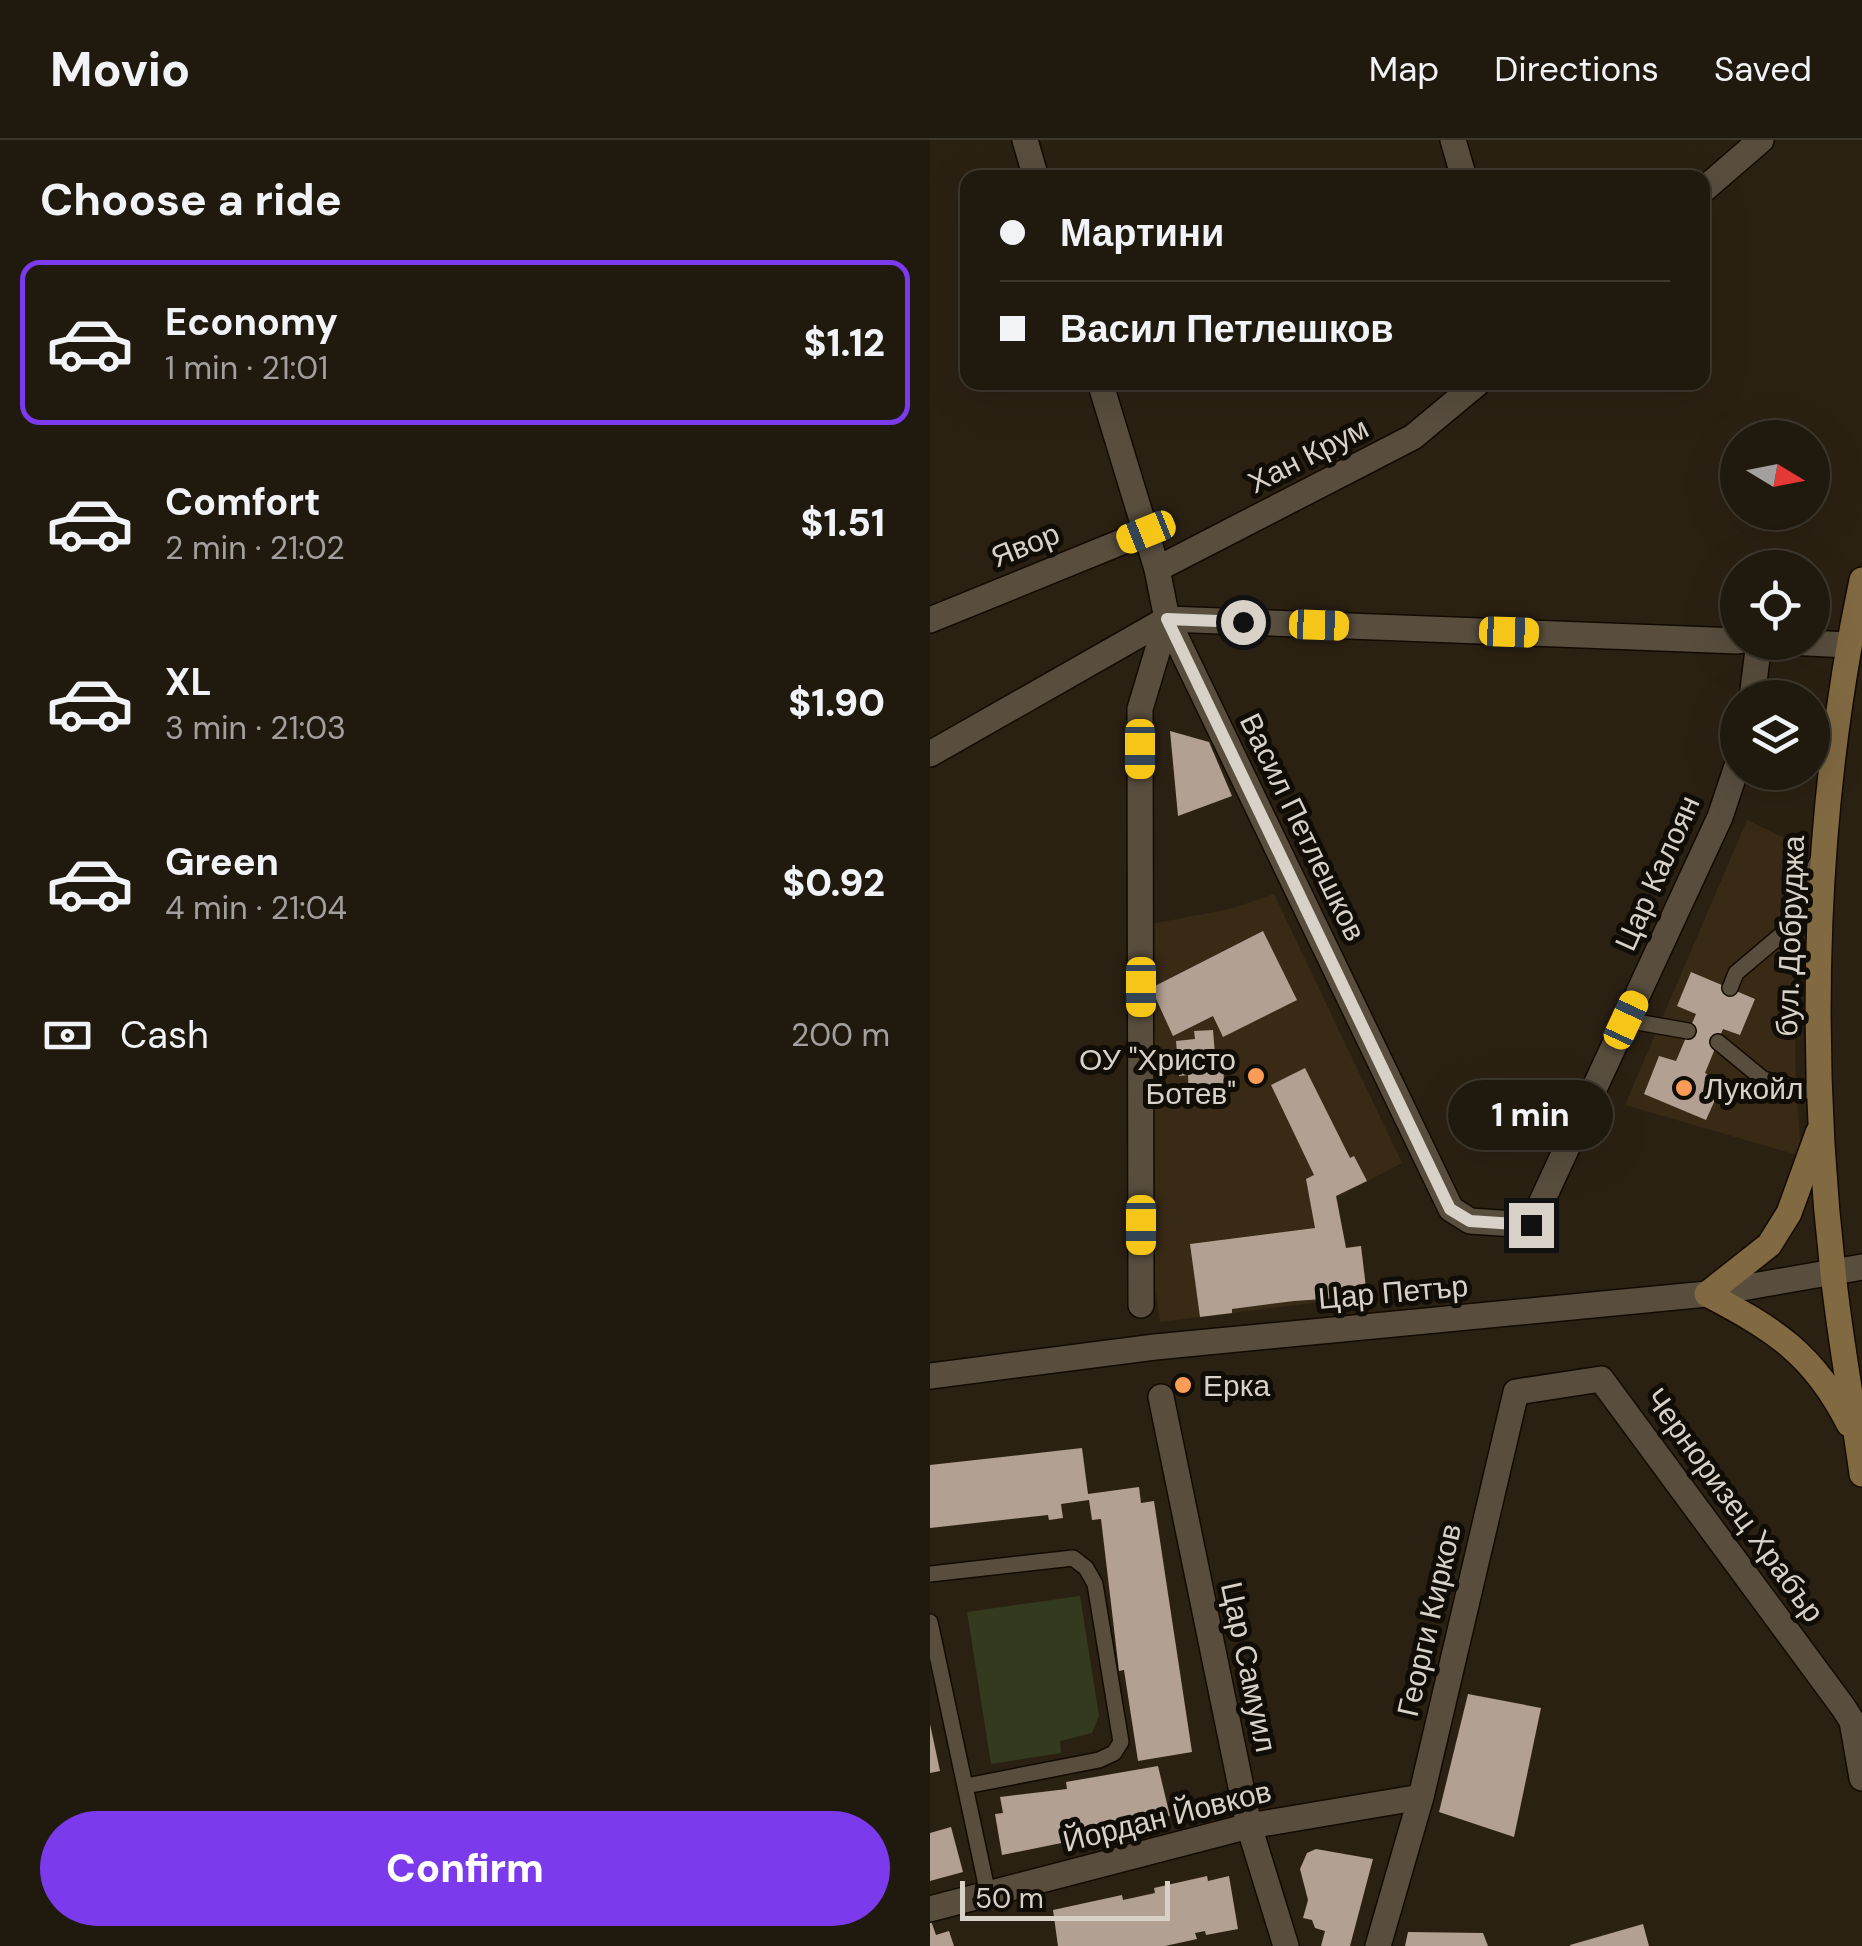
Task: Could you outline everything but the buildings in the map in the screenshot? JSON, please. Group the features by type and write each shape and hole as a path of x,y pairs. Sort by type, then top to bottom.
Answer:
{"main road":[{"name":"бул. Добруджа","path":"1862,580 1848,645 1824,848 1818,962 1821,1124 1833,1272 1862,1474"},
{"path":"1821,1124 1790,1213 1769,1245 1707,1294 1767,1326 1811,1364 1837,1400 1857,1439"}],"street":[{"path":"1024,140 1033,170"},
{"path":"1453,140 1462,170"},
{"path":"1710,184 1761,140"},
{"name":"Васил Петлешков","path":"1102,390 1146,532 1167,619 1450,1209 1470,1221 1531,1225"},
{"name":"Хан Крум","path":"1156,569 1413,437 1469,390"},
{"name":"Явор","path":"930,620 1146,532"},
{"path":"1141,1305 1140,709 1167,619"},
{"path":"930,754 1167,619 1720,639"},
{"path":"1830,644 1848,645"},
{"name":"Цар Калоян","path":"1531,1225 1729,790"},
{"name":"Цар Петър","path":"930,1376 1155,1347 1707,1294 1862,1267"},
{"name":"Черноризец Храбър","path":"1601,1379 1843,1707 1852,1721 1862,1778"},
{"name":"Георги Кирков","path":"1378,1946 1421,1798 1516,1392 1601,1379"},
{"name":"Цар Самуил","path":"1161,1398 1248,1826 1286,1946"},
{"name":"Йордан Йовков","path":"930,1908 1248,1826 1421,1798"}],"lane":[{"path":"1730,988 1736,974 1781,935 1824,848"},
{"path":"1626,1020 1688,1032"},
{"path":"1718,1042 1763,1079 1820,1094"},
{"path":"930,1574 1073,1558 1086,1568 1098,1601 1120,1742 1114,1752 1099,1760 966,1786"},
{"path":"930,1622 988,1894"}],"shaded area":[{"path":"1747,820 1801,846 1795,1061 1801,1156 1625,1105"},
{"name":"ОУ \"Христо Ботев\"","path":"1274,894 1402,1163 1337,1197 1346,1247 1361,1246 1367,1296 1160,1322 1155,1286 1151,924 1230,909"}],"green space":[{"path":"1080,1596 1099,1716 1092,1733 1060,1741 1061,1753 991,1764 967,1612"}],"place":[{"name":"ОУ \"Христо Ботев\"","path":"1256,1076"},
{"name":"Лукойл","path":"1684,1088"},
{"name":"Ерка","path":"1183,1385"}],"route":[{"path":"1243,622 1167,619 1450,1209 1470,1221 1531,1225"}]}
